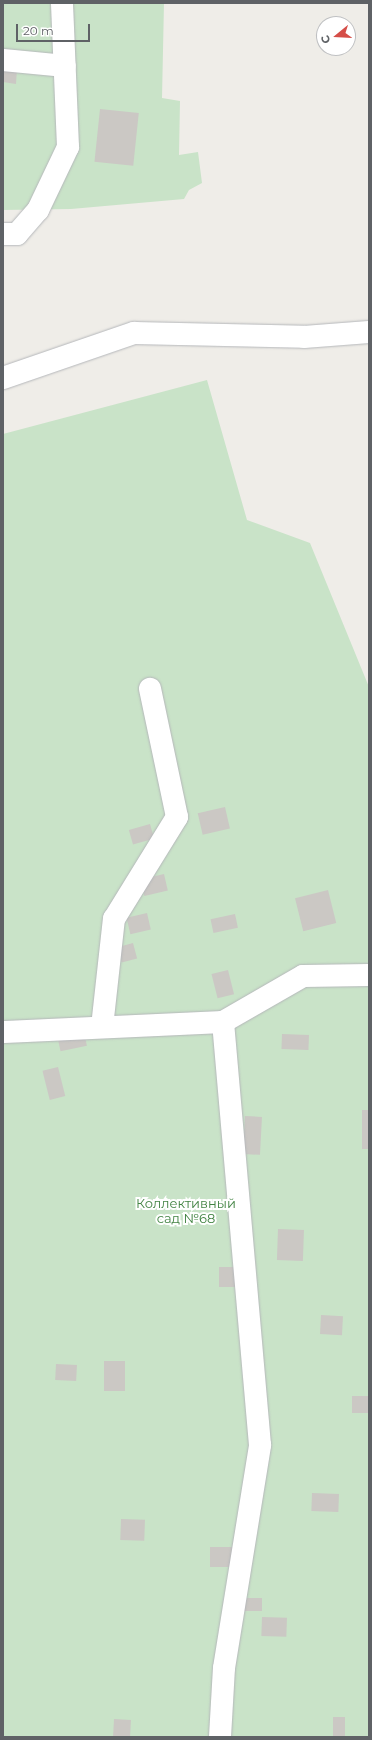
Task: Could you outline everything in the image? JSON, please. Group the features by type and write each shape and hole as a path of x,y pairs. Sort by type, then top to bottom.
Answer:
{"lane":[{"path":"3,234 17,234 38,210 68,147 62,3"},
{"path":"3,60 65,66"},
{"path":"3,378 134,333 304,337 369,332"},
{"path":"102,1027 114,919 177,817 150,689"},
{"path":"3,1032 223,1022 303,976 369,975"},
{"path":"220,1737 224,1668 260,1445 223,1022"}],"green space":[{"path":"3,3 164,3 162,98 180,101 179,155 198,152 202,183 189,190 184,199 71,209 3,210"},
{"name":"Коллективный сад №68","path":"207,380 247,520 310,543 369,687 369,1737 3,1737 3,434"}],"building":[{"path":"3,68 17,69 16,84 3,82"},
{"path":"100,109 139,113 133,166 94,162"},
{"path":"225,807 230,828 203,835 198,813"},
{"path":"150,824 154,838 133,844 129,830"},
{"path":"164,874 168,891 144,896 141,879"},
{"path":"328,890 336,923 303,931 295,898"},
{"path":"147,913 151,930 130,934 127,918"},
{"path":"235,914 238,928 213,933 211,919"},
{"path":"133,943 137,958 122,963 118,947"},
{"path":"228,970 234,994 218,998 212,974"},
{"path":"84,1032 87,1046 61,1051 58,1038"},
{"path":"282,1034 309,1035 308,1050 281,1049"},
{"path":"58,1067 65,1096 50,1100 42,1071"},
{"path":"362,1110 369,1110 369,1149 362,1149"},
{"path":"245,1116 262,1117 260,1155 243,1154"},
{"path":"278,1229 304,1230 303,1261 277,1260"},
{"path":"219,1267 238,1267 238,1287 219,1287"},
{"path":"321,1315 343,1316 342,1335 320,1334"},
{"path":"104,1361 125,1361 125,1391 104,1391"},
{"path":"56,1364 77,1365 76,1381 55,1380"},
{"path":"352,1396 369,1396 369,1413 352,1413"},
{"path":"312,1493 339,1494 338,1512 311,1511"},
{"path":"121,1519 145,1520 144,1541 120,1540"},
{"path":"210,1547 234,1547 234,1567 210,1567"},
{"path":"243,1598 262,1598 262,1611 243,1611"},
{"path":"262,1617 287,1618 286,1637 261,1636"},
{"path":"333,1717 345,1717 345,1737 333,1737"},
{"path":"114,1719 131,1720 130,1737 113,1737"}]}
